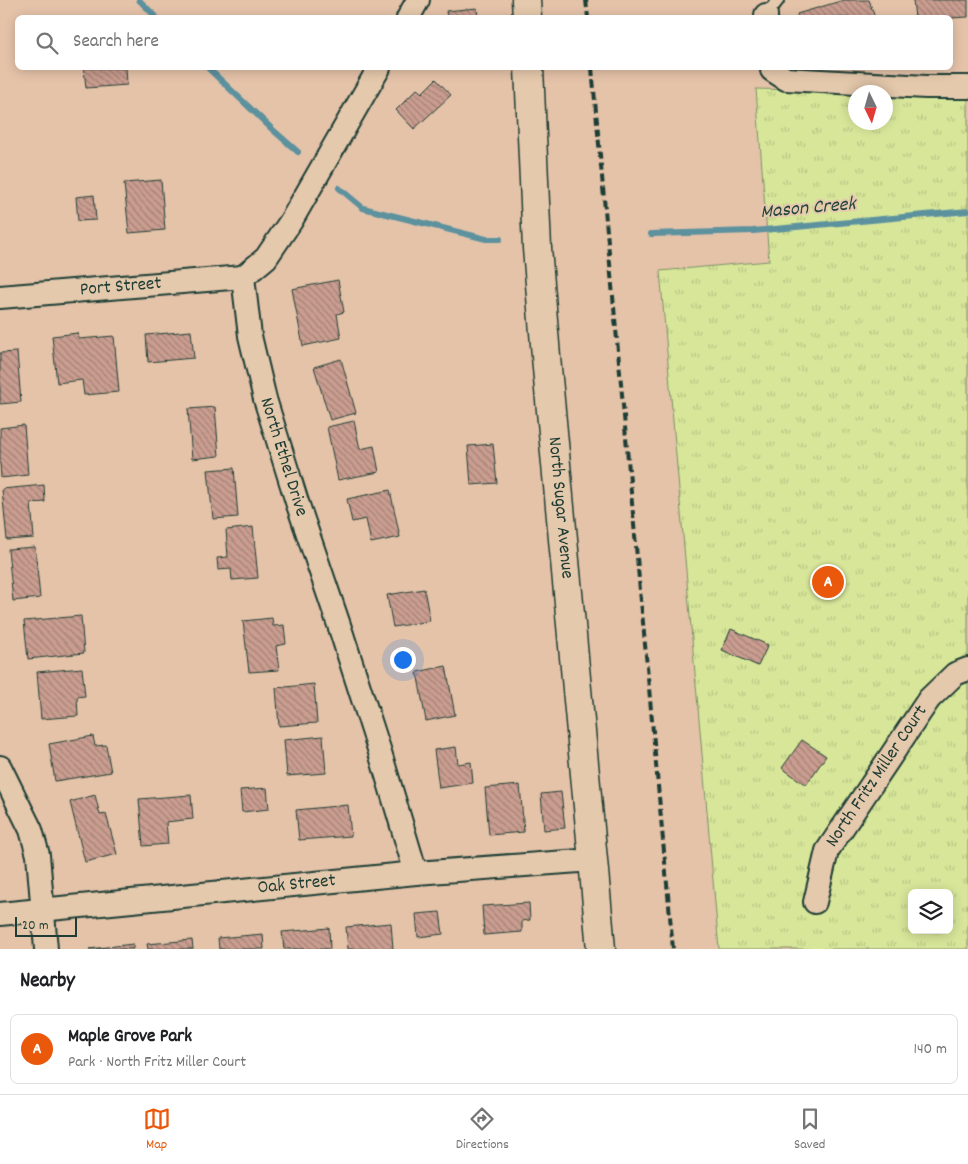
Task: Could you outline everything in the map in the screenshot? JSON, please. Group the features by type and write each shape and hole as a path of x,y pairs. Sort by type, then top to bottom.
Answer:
{"street":[{"path":"410,15 418,0"},
{"path":"526,0 527,15"},
{"path":"243,277 266,258 291,221 378,70"},
{"name":"North Sugar Avenue","path":"529,70 541,294 601,949"},
{"path":"772,70 786,79 926,87 968,87"},
{"name":"Port Street","path":"0,297 243,277"},
{"name":"North Ethel Drive","path":"243,277 250,336 266,399 297,502 379,748 416,873"},
{"name":"North Fritz Miller Court","path":"815,902 827,851 929,699 954,674 968,669"},
{"path":"0,767 31,830 38,855 46,949"},
{"name":"Oak Street","path":"0,914 416,873 593,860"}],"green space":[{"path":"756,89 848,91 848,130 893,130 893,93 968,95 968,949 719,949 660,271 769,261"}],"building":[{"path":"844,0 869,0 874,15 797,15"},
{"path":"913,0 968,0 968,17 915,15"},
{"path":"477,8 478,15 447,15 446,11"},
{"path":"84,70 126,70 127,85 86,88"},
{"path":"436,79 451,95 414,129 396,110 417,89 422,93"},
{"path":"161,180 165,230 129,233 124,183"},
{"path":"94,195 96,220 78,221 76,197"},
{"path":"338,280 344,312 337,314 341,338 303,346 292,289"},
{"path":"191,331 194,358 148,362 146,335"},
{"path":"78,333 79,339 114,336 119,392 84,395 82,380 57,383 52,336"},
{"path":"17,352 21,402 0,404 0,353"},
{"path":"341,359 356,413 330,420 314,367"},
{"path":"215,407 219,456 192,459 188,409"},
{"path":"354,421 360,449 374,446 379,472 338,480 327,427"},
{"path":"24,425 28,475 1,478 0,428"},
{"path":"493,444 497,483 471,485 468,446"},
{"path":"234,468 238,517 213,519 208,470"},
{"path":"44,485 45,502 31,503 34,538 7,540 2,489"},
{"path":"390,490 400,537 371,543 366,519 352,522 347,499"},
{"path":"253,527 258,578 232,580 231,569 218,570 217,558 228,557 226,530"},
{"path":"35,547 40,598 13,601 8,549"},
{"path":"424,589 430,621 393,627 387,595"},
{"path":"81,616 84,653 28,659 24,621"},
{"path":"272,618 273,626 284,625 286,644 276,646 279,670 249,672 243,621"},
{"path":"731,629 768,645 758,666 722,650"},
{"path":"446,666 455,715 426,721 417,672"},
{"path":"82,668 85,696 77,697 78,716 41,719 37,672"},
{"path":"314,684 317,723 279,726 276,688"},
{"path":"93,736 95,746 106,745 111,772 55,781 49,744"},
{"path":"323,736 326,773 287,776 284,740"},
{"path":"802,740 826,756 806,785 782,768"},
{"path":"456,747 458,764 471,762 473,783 439,788 434,750"},
{"path":"520,785 524,832 489,835 485,788"},
{"path":"267,788 269,809 242,812 240,790"},
{"path":"561,792 565,828 544,830 541,794"},
{"path":"95,795 100,815 106,814 117,854 85,862 70,802"},
{"path":"191,795 193,819 166,822 168,844 143,846 139,799"},
{"path":"348,805 351,836 299,840 296,810"},
{"path":"529,903 530,920 522,921 522,932 484,935 482,906"},
{"path":"440,912 443,934 418,937 416,914"},
{"path":"391,923 393,949 348,949 346,927"},
{"path":"329,928 330,949 284,949 282,932"},
{"path":"263,934 264,949 219,949 218,938"},
{"path":"192,940 193,949 148,949 147,944"},
{"path":"133,944 133,949 89,949"}],"waterway":[{"name":"Mason Creek","path":"139,0 154,15"},
{"name":"Mason Creek","path":"210,70 298,152"},
{"name":"Mason Creek","path":"339,188 363,208 486,239 500,239"},
{"name":"Mason Creek","path":"651,234 753,231 968,211"}],"railway":[{"path":"586,0 588,15"},
{"path":"592,70 673,949"}],"place":[{"name":"Maple Grove Park","path":"828,582"}]}
